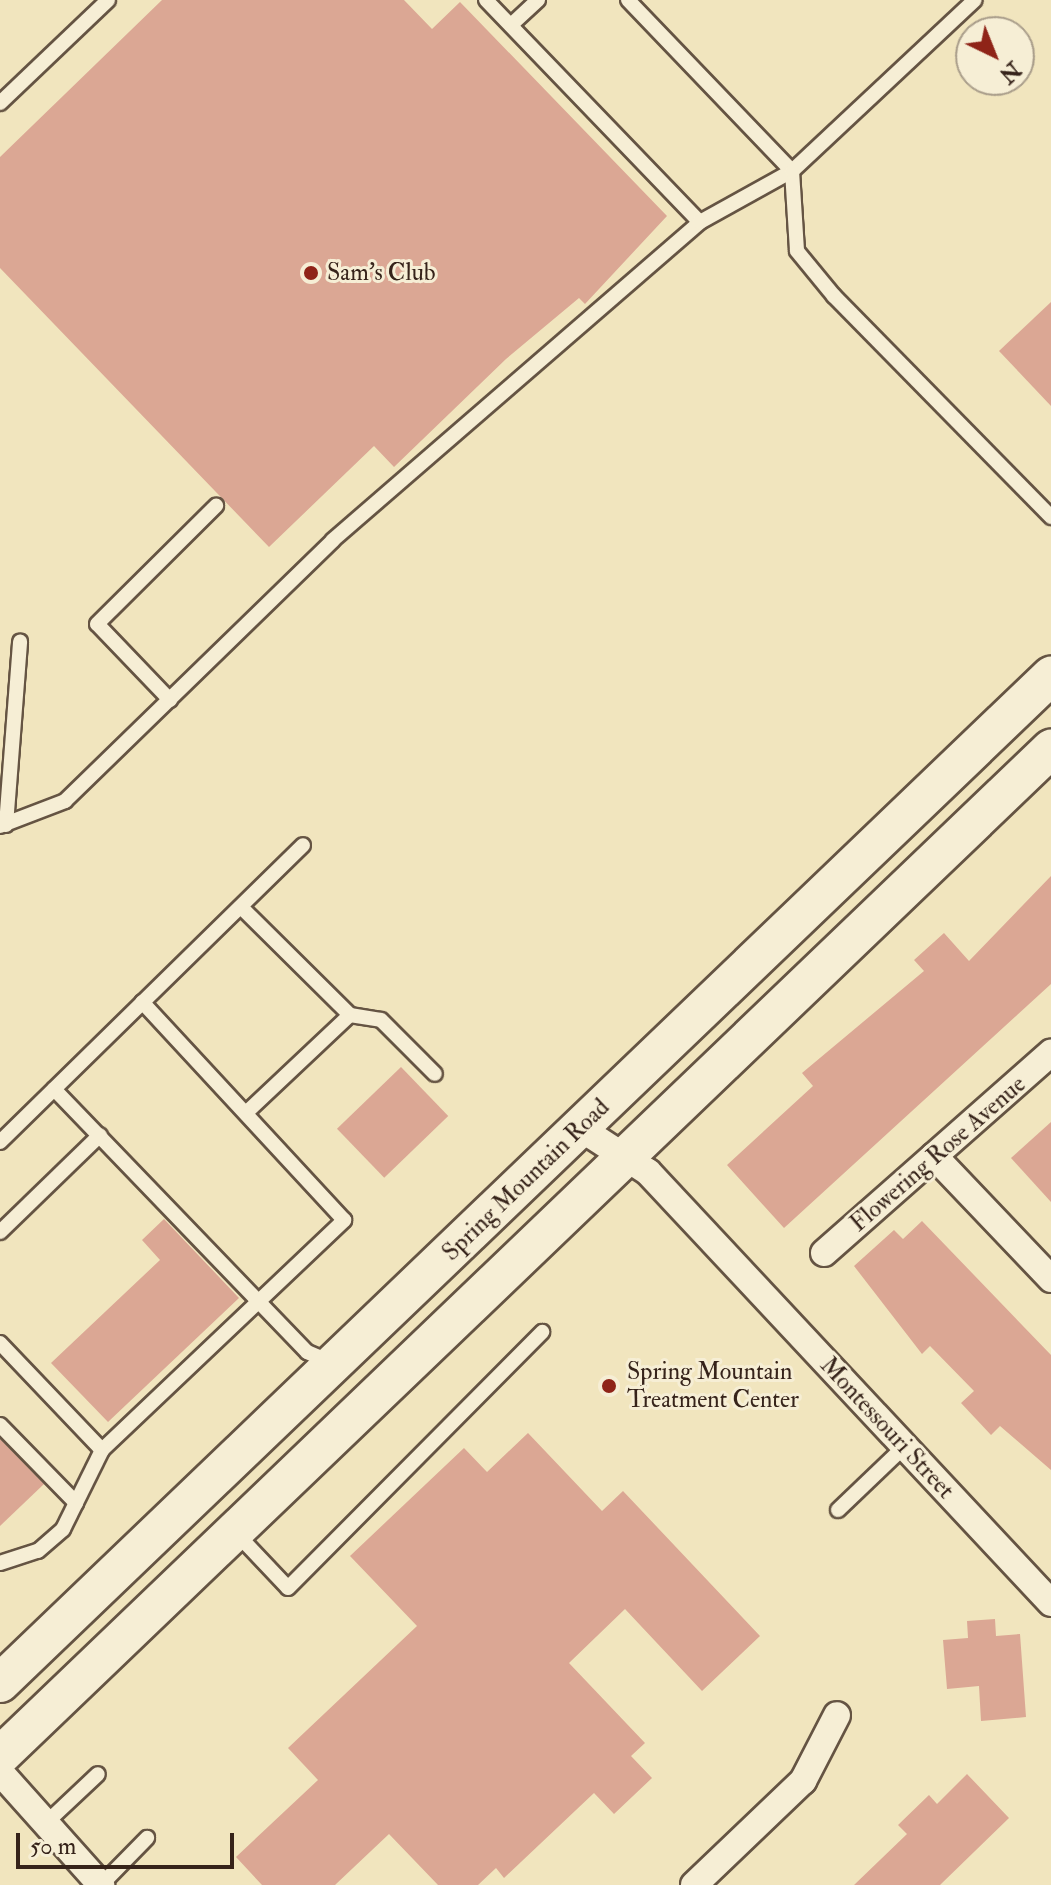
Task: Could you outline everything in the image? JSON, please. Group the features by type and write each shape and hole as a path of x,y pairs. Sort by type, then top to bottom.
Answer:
{"main road":[{"name":"Spring Mountain Road","path":"0,1683 1051,676"},
{"path":"990,809 1051,728"},
{"path":"0,1756 237,1534 1051,749"}],"street":[{"name":"Flowering Rose Avenue","path":"824,1253 1051,1053"},
{"name":"Montessouri Street","path":"580,1128 630,1154 1051,1603"},
{"path":"934,1156 1051,1279"},
{"path":"694,1885 803,1781 837,1715"},
{"path":"0,1772 101,1885"}],"lane":[{"path":"0,103 108,0"},
{"path":"486,0 700,222"},
{"path":"511,25 538,0"},
{"path":"628,0 792,171 797,251 1051,517"},
{"path":"20,642 3,825 65,801 333,540 700,222 792,171 975,0"},
{"path":"170,700 97,624 216,506"},
{"path":"0,1142 303,845"},
{"path":"242,908 350,1015 381,1020 435,1074"},
{"path":"0,1563 38,1551 63,1529 102,1450 344,1220 248,1111 142,1002"},
{"path":"248,1111 350,1015"},
{"path":"54,1089 307,1352 334,1363"},
{"path":"0,1232 100,1135"},
{"path":"237,1534 288,1588 542,1332"},
{"path":"0,1343 102,1450"},
{"path":"0,1425 76,1503"},
{"path":"838,1510 905,1446"},
{"path":"46,1823 98,1774"},
{"path":"101,1885 147,1838"}],"building":[{"name":"Sam's Club","path":"162,0 404,0 432,29 460,2 667,216 585,304 579,298 506,359 394,467 374,446 269,547 0,268 0,157"},
{"path":"1051,302 1051,406 999,351"},
{"path":"1051,876 1051,984 784,1228 727,1165 813,1086 802,1073 924,971 914,960 944,933 969,961"},
{"path":"401,1067 448,1116 384,1178 337,1129"},
{"path":"1051,1122 1051,1202 1011,1158"},
{"path":"164,1219 239,1298 108,1422 51,1363 160,1260 142,1240"},
{"path":"922,1221 1051,1355 1051,1470 1000,1426 991,1435 961,1403 974,1391 930,1346 922,1354 854,1266 894,1230 903,1239"},
{"path":"528,1433 602,1511 623,1491 760,1636 702,1691 625,1609 569,1663 645,1743 631,1756 652,1778 614,1814 594,1793 504,1878 496,1868 478,1885 438,1885 389,1834 335,1885 262,1885 236,1857 318,1780 288,1748 417,1626 350,1556 464,1448 487,1472"},
{"path":"0,1439 44,1484 0,1526"},
{"path":"995,1619 996,1636 1020,1634 1026,1717 981,1721 979,1686 947,1689 943,1640 968,1638 967,1621"},
{"path":"967,1774 1009,1818 940,1885 854,1885 907,1834 898,1825 929,1795 937,1804"}],"place":[{"name":"Sam's Club","path":"311,273"},
{"name":"Spring Mountain Treatment Center","path":"609,1386"}]}
